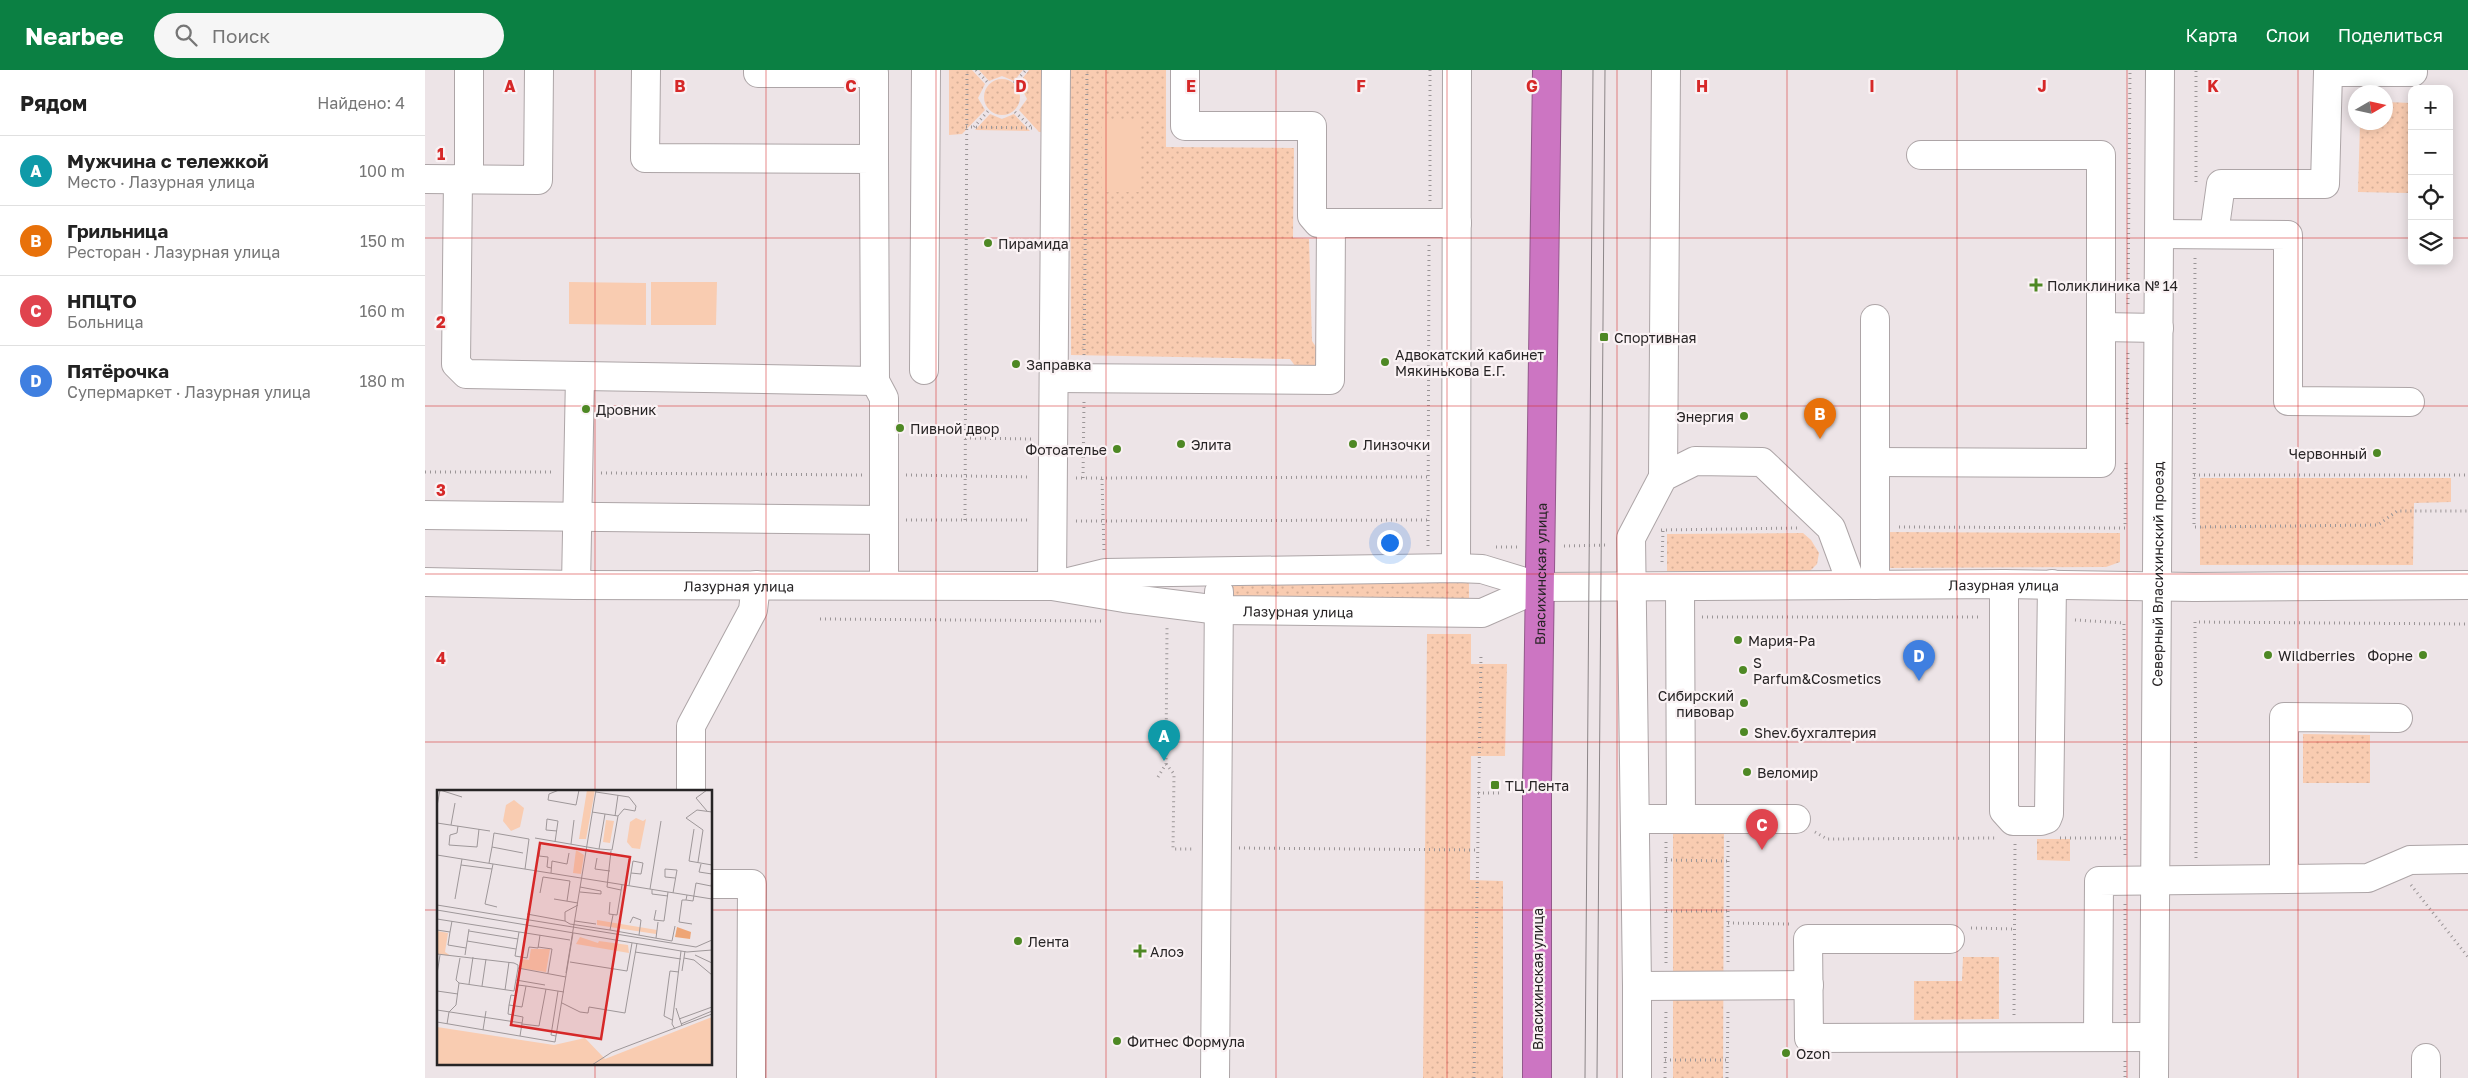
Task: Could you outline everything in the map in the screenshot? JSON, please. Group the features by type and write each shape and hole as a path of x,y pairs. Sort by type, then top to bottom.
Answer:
{"highway":[{"name":"Власихинская улица","path":"1537,1078 1537,786 1547,70"}],"street":[{"path":"469,70 456,364 466,374 875,381"},
{"path":"425,179 538,180 539,70"},
{"path":"646,70 645,158 874,159"},
{"path":"758,70 758,73 875,73 875,381 884,398 884,585"},
{"path":"924,370 926,70"},
{"path":"1053,586 1056,70"},
{"path":"1185,70 1185,126 1312,126 1312,216 1318,223 1457,223"},
{"path":"1456,568 1457,70"},
{"path":"1637,1078 1636,819 1631,538 1663,477 1666,70"},
{"name":"Северный Власихинский проезд","path":"2154,1078 2160,70"},
{"path":"2205,234 2221,184 2325,184 2328,72 2413,72"},
{"path":"1875,462 2101,463 2101,155 1921,155"},
{"path":"1054,378 1331,380 1331,223"},
{"path":"2160,234 2288,235 2288,401 2410,402"},
{"path":"1863,585 1875,462 1875,319"},
{"path":"2101,327 2159,328"},
{"path":"576,585 580,376"},
{"path":"1663,477 1695,461 1762,462 1831,528 1863,585"},
{"path":"425,515 884,520"},
{"name":"Лазурная улица","path":"1053,586 1105,574 1456,568 1482,569 1541,587 1680,588 2004,584 2157,586 2468,584"},
{"path":"1215,1078 1218,571"},
{"name":"Лазурная улица","path":"425,582 576,585 1053,586 1124,598 1219,610 1482,613 1541,587"},
{"path":"2004,584 2005,811 2008,818 2013,821 2041,821 2047,819 2049,814 2052,584"},
{"path":"691,790 691,726 753,610 756,585"},
{"path":"1673,819 1680,588"},
{"path":"2284,879 2284,718 2398,718"},
{"path":"1636,819 1795,819"},
{"path":"2111,1037 2099,880 2368,878 2410,860 2468,859"},
{"path":"713,884 752,884 751,1078"},
{"path":"1950,939 1809,939 1809,1038 2154,1037"},
{"path":"1637,986 1809,985"}],"path":[{"path":"965,520 967,70"},
{"path":"976,70 988,83"},
{"path":"1014,83 1026,70"},
{"path":"1083,478 1087,70"},
{"path":"1429,206 1430,70"},
{"path":"2127,432 2130,70"},
{"path":"2196,70 2196,186"},
{"path":"974,127 988,111"},
{"path":"1015,112 1031,128"},
{"path":"966,127 1038,128"},
{"path":"2205,234 2194,475 2194,527 2378,525 2397,511 2468,511"},
{"path":"965,438 1042,438"},
{"path":"2125,528 2126,461"},
{"path":"425,472 1054,478 1428,476"},
{"path":"2194,475 2468,475"},
{"path":"884,520 1428,520"},
{"path":"1662,565 1663,530"},
{"path":"1492,547 1603,546 1631,538"},
{"path":"1680,617 2003,617"},
{"path":"2052,619 2124,623 2125,880 2111,1037 2125,1078"},
{"path":"1167,622 1167,764 1173,774 1173,849 1478,850"},
{"path":"2196,880 2195,622 2468,624"},
{"path":"1474,1078 1481,654"},
{"path":"1158,777 1167,764"},
{"path":"1479,794 1499,794"},
{"path":"1665,1078 1665,860 1673,819"},
{"path":"1727,1078 1728,819"},
{"path":"1795,819 1827,839 2005,838"},
{"path":"2014,1037 2015,838"},
{"path":"2052,838 2125,838"},
{"path":"1665,860 1728,861"},
{"path":"2397,866 2468,957"},
{"path":"1666,911 1728,911"},
{"path":"1665,1060 1727,1060"}],"shaded area":[{"path":"949,70 972,70 985,84 978,98 985,110 962,134 949,135"},
{"path":"979,70 1023,70 1014,81 1002,76 989,81"},
{"path":"1029,70 1044,70 1043,132 1039,132 1019,110 1027,99 1019,83"},
{"path":"1062,70 1166,70 1166,147 1294,148 1293,238 1309,239 1312,341 1323,357 1315,371 1299,371 1290,359 1071,355 1070,83"},
{"path":"1002,79 1009,80 1015,84 1019,90 1019,104 1015,110 1009,114 1002,115 995,114 989,110 985,104 984,97 985,90 989,84 995,80"},
{"path":"2393,102 2408,103 2408,193 2358,192 2360,130 2393,130"},
{"path":"990,114 1002,119 1014,114 1030,131 975,130"},
{"path":"1102,119 1140,119 1140,192 1102,192"},
{"path":"569,282 646,283 646,325 569,324"},
{"path":"651,282 717,282 716,325 651,325"},
{"path":"2200,478 2451,478 2451,502 2414,503 2413,565 2200,565"},
{"path":"1881,532 2120,533 2120,562 2106,567 1881,568"},
{"path":"1803,533 1811,540 1819,553 1817,564 1810,571 1667,571 1667,534"},
{"path":"1469,579 1469,600 1231,598 1230,583"},
{"path":"1427,634 1471,634 1471,664 1507,664 1505,756 1471,756 1470,880 1503,881 1503,1078 1423,1078"},
{"path":"2303,734 2370,735 2370,783 2303,783"},
{"path":"1673,827 1724,827 1723,1078 1673,1078"},
{"path":"2037,839 2070,839 2070,861 2037,860"},
{"path":"1963,957 1999,957 1999,1019 1914,1020 1914,981 1962,981"}],"tram line":[{"path":"1585,1078 1593,70"},
{"path":"1597,1078 1605,70"}],"place":[{"name":"Пирамида","path":"988,243"},
{"name":"Поликлиника № 14","path":"2036,285"},
{"name":"Спортивная","path":"1604,337"},
{"name":"Адвокатский кабинет Мякинькова Е.Г.","path":"1385,362"},
{"name":"Заправка","path":"1016,364"},
{"name":"Дровник","path":"586,409"},
{"name":"Энергия","path":"1744,416"},
{"name":"Пивной двор","path":"900,428"},
{"name":"Грильница","path":"1820,439"},
{"name":"Элита","path":"1181,444"},
{"name":"Линзочки","path":"1353,444"},
{"name":"Фотоателье","path":"1117,449"},
{"name":"Червонный","path":"2377,453"},
{"name":"Мария-Ра","path":"1738,640"},
{"name":"Wildberries","path":"2268,655"},
{"name":"Форне","path":"2423,655"},
{"name":"S Parfum&Cosmetics","path":"1743,670"},
{"name":"Пятёрочка","path":"1919,681"},
{"name":"Сибирский пивовар","path":"1744,703"},
{"name":"Shev.бухгалтерия","path":"1744,732"},
{"name":"Мужчина с тележкой","path":"1164,761"},
{"name":"Веломир","path":"1747,772"},
{"name":"ТЦ Лента","path":"1495,785"},
{"name":"НПЦТО","path":"1762,850"},
{"name":"Лента","path":"1018,941"},
{"name":"Алоэ","path":"1140,951"},
{"name":"Фитнес Формула","path":"1117,1041"},
{"name":"Ozon","path":"1786,1053"}]}
